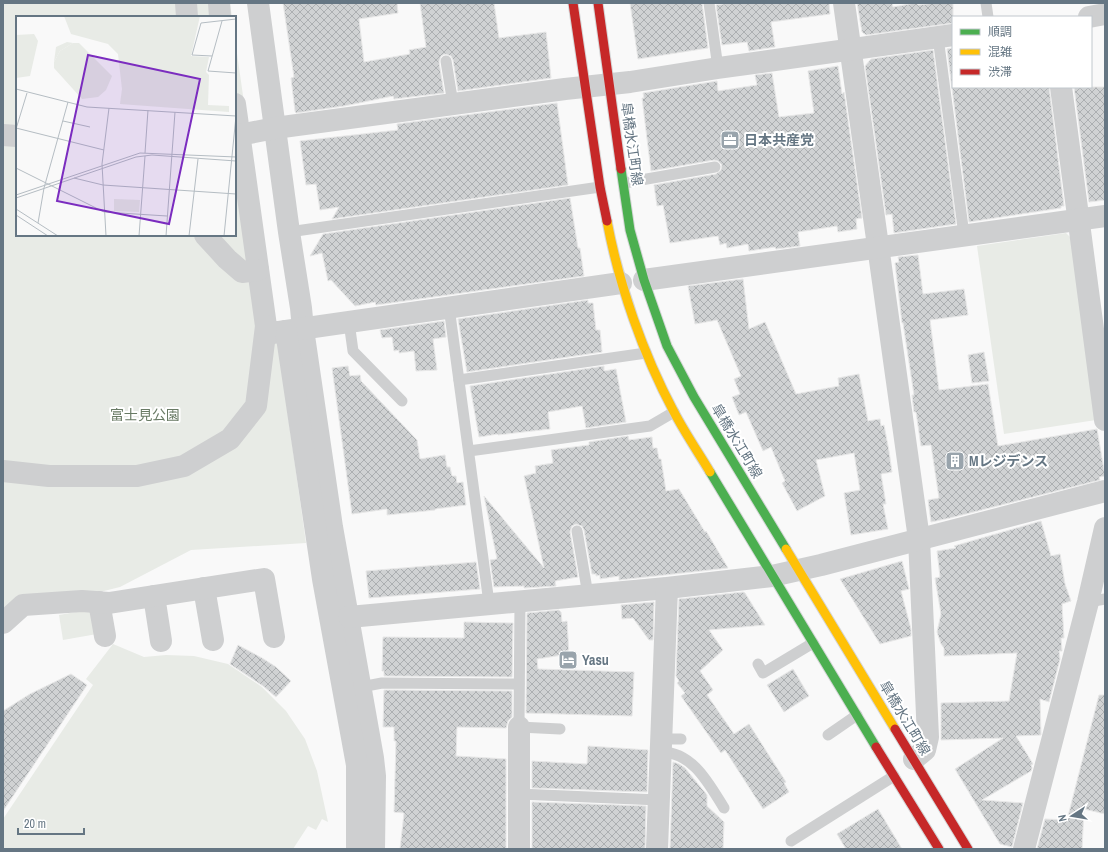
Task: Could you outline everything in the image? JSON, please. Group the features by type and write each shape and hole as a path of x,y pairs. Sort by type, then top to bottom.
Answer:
{"street":[{"path":"186,3 187,16"},
{"path":"219,3 220,16"},
{"path":"3,471 49,476 137,476 184,466 230,440 256,406 285,328 301,308 289,232 258,3"},
{"path":"573,3 600,187 610,239 621,283 646,353 674,412 772,576 939,849"},
{"name":"皐橋水江町線","path":"598,3 630,230 644,280 667,346 694,397 968,849"},
{"path":"844,3 919,539 928,737 925,750 914,759"},
{"path":"1092,16 1105,14"},
{"path":"240,135 275,128 630,82 945,36"},
{"path":"1061,88 1078,220 1099,327 1105,420"},
{"path":"236,110 258,270 285,328 332,526 349,617 375,776 374,849"},
{"path":"3,136 16,136"},
{"path":"644,280 1105,216"},
{"path":"206,236 227,259 242,272 258,270"},
{"path":"285,328 349,322 621,283"},
{"path":"285,328 323,579 357,765 357,849"},
{"path":"349,617 489,603 592,598 772,576 1105,491"},
{"path":"1024,849 1096,600 1105,528"},
{"path":"3,623 23,605 82,601 109,603 264,579 274,636"},
{"path":"204,588 213,640"},
{"path":"658,849 659,800 668,743 667,588"},
{"path":"154,596 161,641"},
{"path":"99,602 105,636"},
{"path":"519,727 519,849"}],"lane":[{"path":"709,3 718,68"},
{"path":"986,3 988,16"},
{"path":"945,36 964,235"},
{"path":"446,61 453,104"},
{"path":"624,183 715,167"},
{"path":"289,232 600,187"},
{"path":"449,307 489,603"},
{"path":"349,322 353,350 402,401"},
{"path":"459,380 646,353"},
{"path":"468,451 650,426 674,412"},
{"path":"577,531 592,598"},
{"path":"520,601 519,727 560,729"},
{"path":"758,664 763,673 813,643"},
{"path":"361,687 382,683 520,684"},
{"path":"828,735 858,716"},
{"path":"668,743 668,752 684,758 699,770 724,808"},
{"path":"791,841 894,776"},
{"path":"519,794 659,800"}],"green space":[{"name":"富士見公園","path":"3,3 230,3 232,16 16,16 16,236 236,236 236,46 306,543 191,550 120,587 3,616"},
{"path":"1066,233 1071,238 1096,420 1004,434 977,246"},
{"path":"93,609 97,634 63,640 59,615"},
{"path":"113,644 144,657 166,655 194,656 228,664 262,687 286,711 305,739 317,771 328,822 322,819 316,830 308,826 293,849 3,849 3,819 93,685 86,679"}],"building":[{"path":"283,3 397,3 398,13 359,19 364,62 410,54 409,50 426,47 420,3 494,3 499,38 546,32 551,78 458,91 453,60 451,56 445,54 441,56 439,62 444,93 394,99 393,96 344,106 296,113 291,78 294,77"},
{"path":"630,3 702,3 708,48 638,59"},
{"path":"730,3 829,3 830,14 771,22 775,47 749,51 747,42 722,45 716,5"},
{"path":"857,3 892,3 893,7 915,3 918,5 953,3 952,23 866,35 862,32"},
{"path":"952,48 952,88 1049,88 1064,206 1061,206 1061,208 969,222 947,49"},
{"path":"933,50 956,224 894,233 892,214 886,215 865,66 871,59"},
{"path":"838,66 842,94 844,92 862,218 856,219 857,229 838,232 837,226 798,232 800,246 776,249 775,247 749,251 748,244 727,248 726,243 720,245 718,236 670,243 663,205 657,206 654,185 716,174 721,170 722,165 718,161 714,160 651,171 642,98 644,98 643,93 717,81 718,91 757,85 755,75 772,73 779,117 814,113 808,71"},
{"path":"1105,87 1105,200 1089,202 1074,88"},
{"path":"557,103 568,185 332,219 339,207 320,210 316,184 306,185 300,141 398,130 397,124"},
{"path":"570,198 584,276 376,305 375,302 355,306 331,280 328,281 322,253 310,256 323,234"},
{"path":"918,255 923,294 964,289 968,315 930,320 939,390 988,384 998,446 1097,429 1105,476 1099,477 1100,480 931,522 928,500 939,498 931,445 921,446 916,412 914,412 912,395 914,395 902,323 895,263 899,262 898,257"},
{"path":"743,279 749,329 765,322 796,394 839,386 838,378 859,374 868,421 880,419 881,426 884,425 889,451 892,472 881,474 886,504 883,504 888,529 851,535 844,493 860,490 854,453 816,460 825,496 797,511 782,483 785,481 771,447 763,451 746,412 739,415 732,397 740,394 734,379 741,376 717,320 695,324 688,286"},
{"path":"588,300 588,303 593,303 596,330 600,330 602,352 467,372 458,319"},
{"path":"444,321 446,337 433,339 437,370 416,371 414,351 399,353 399,350 394,351 392,337 382,338 380,330"},
{"path":"984,352 989,381 972,383 968,355"},
{"path":"348,366 350,376 360,375 361,381 417,440 420,459 445,455 447,467 450,467 452,476 456,476 457,483 463,482 466,505 387,515 387,509 352,514 332,368"},
{"path":"604,366 604,371 616,369 626,422 586,428 582,406 548,412 550,429 479,437 470,386"},
{"path":"628,436 629,440 652,437 653,448 657,448 659,459 661,459 666,491 679,489 728,568 619,580 619,576 600,579 600,575 596,576 596,574 592,574 584,530 582,526 576,524 572,526 570,532 578,577 555,581 556,586 524,588 524,586 494,587 490,560 497,559 484,496 544,568 524,476 536,473 535,466 553,463 551,450 589,445 589,442"},
{"path":"1041,521 1051,556 1060,554 1065,584 1071,601 1062,604 1064,638 1061,638 1062,651 1059,651 1060,659 1049,702 1040,699 1041,735 1016,736 1033,764 1031,765 1031,771 982,800 1023,803 1012,847 1000,844 955,769 1003,738 941,740 941,703 1009,701 1017,653 944,656 944,648 937,632 941,614 935,578 940,577 937,551 956,548 954,546"},
{"path":"902,561 909,589 901,591 911,629 911,636 880,644 840,579"},
{"path":"476,562 480,589 369,598 366,571"},
{"path":"743,592 765,625 709,630 723,650 700,671 713,690 707,695 734,734 749,724 786,782 784,783 789,792 763,809 725,750 721,753 681,696 685,693 677,683 679,681 676,676 679,599"},
{"path":"654,602 653,640 649,640 633,618 622,619 621,605"},
{"path":"559,610 561,612 562,622 567,621 569,654 537,659 538,669 634,672 632,716 526,713 527,613"},
{"path":"464,622 513,623 512,677 384,676 384,671 382,671 383,637 464,638"},
{"path":"238,645 276,667 291,681 276,697 263,686 230,664"},
{"path":"793,669 809,696 784,712 767,685"},
{"path":"71,674 87,685 3,811 3,711 30,694"},
{"path":"384,690 512,691 512,717 508,721 506,728 457,727 456,756 506,759 506,849 400,849 404,813 394,812 396,741 394,741 394,727 383,727"},
{"path":"1099,695 1105,695 1105,814 1084,809 1082,849 1037,849 1045,819 1067,820"},
{"path":"588,746 648,750 647,792 532,788 532,761 587,764"},
{"path":"673,762 685,768 707,795 707,806 724,822 723,849 670,849"},
{"path":"532,802 646,806 645,849 532,849"},
{"path":"878,809 902,849 846,849 837,834"}],"traffic: fast":[{"path":"621,169 630,230 644,280 667,346 694,397 786,549"},
{"path":"710,472 876,747"}],"traffic: slow":[{"path":"607,221 618,270 642,343 674,412 710,472"},
{"path":"786,549 895,729"}],"traffic: jam":[{"path":"573,3 600,187 607,221"},
{"path":"598,3 621,169"},
{"path":"895,729 968,849"},
{"path":"876,747 939,849"}],"place":[{"name":"日本共産党","path":"730,140"},
{"name":"Mレジデンス","path":"955,461"},
{"name":"Yasu","path":"568,660"}]}
